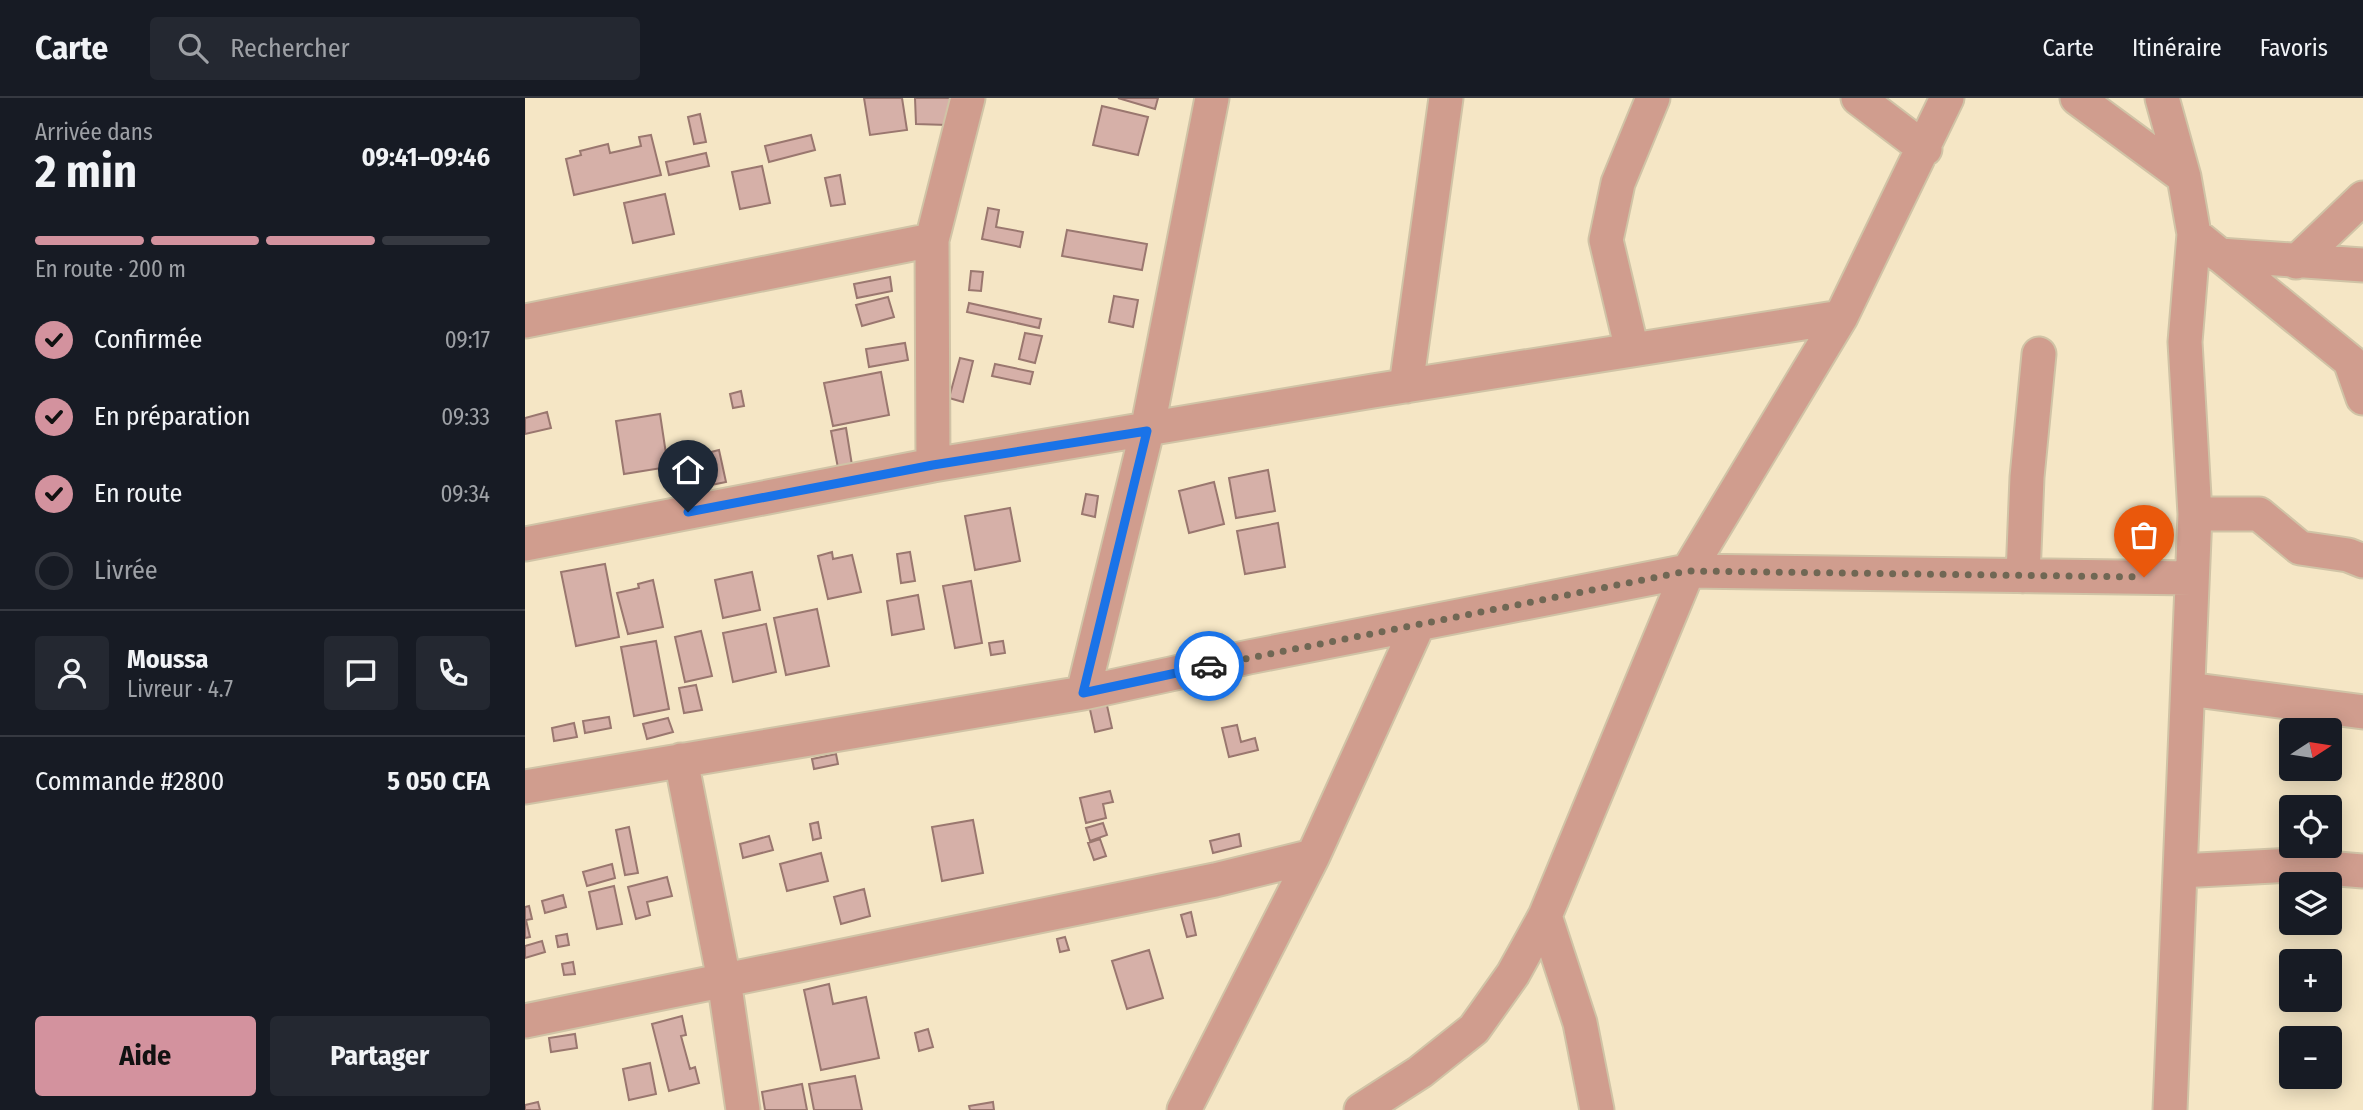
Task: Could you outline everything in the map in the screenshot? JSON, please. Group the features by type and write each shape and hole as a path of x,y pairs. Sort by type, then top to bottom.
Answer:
{"street":[{"path":"933,465 932,240 968,98"},
{"path":"1083,693 1147,431 1212,98"},
{"path":"1406,386 1446,98"},
{"path":"1632,350 1606,240 1618,183 1653,98"},
{"path":"1858,98 1925,149"},
{"path":"1361,1110 1420,1072 1474,1029 1513,974 1545,916 1688,571 1840,317 1925,149 1947,98"},
{"path":"2077,98 2184,177"},
{"path":"2162,98 2206,244 2185,342 2195,514 2170,1110"},
{"path":"2296,262 2363,198"},
{"path":"525,321 932,240"},
{"path":"2206,244 2296,262 2363,265"},
{"path":"2206,244 2261,285 2350,361 2363,398"},
{"path":"525,544 933,465 1840,317"},
{"path":"2023,576 2028,477 2039,355"},
{"path":"2195,514 2259,514 2300,548 2348,555 2363,561"},
{"path":"525,786 1083,693 1249,657 1688,571 2192,578"},
{"path":"1184,1110 1313,856 1418,625"},
{"path":"2188,688 2363,712"},
{"path":"681,760 724,980 743,1110"},
{"path":"525,1021 1215,880 1313,856"},
{"path":"2180,871 2291,865 2363,871"},
{"path":"1545,916 1580,1023 1597,1110"}],"building":[{"path":"864,98 902,98 907,130 870,135"},
{"path":"915,98 954,98 947,125 916,124"},
{"path":"1118,98 1158,98 1155,109"},
{"path":"1102,106 1148,117 1138,155 1093,145"},
{"path":"700,114 706,142 694,144 688,117"},
{"path":"651,135 661,175 574,195 566,159 581,155 580,151 608,144 610,153 641,146 639,137"},
{"path":"811,135 815,150 769,162 765,146"},
{"path":"706,153 709,166 669,175 666,162"},
{"path":"762,166 770,203 740,209 732,172"},
{"path":"840,175 845,204 831,206 825,178"},
{"path":"665,194 674,234 633,243 624,203"},
{"path":"988,208 999,210 996,227 1023,232 1020,247 982,239"},
{"path":"1067,230 1147,244 1142,270 1062,256"},
{"path":"971,271 983,272 981,291 969,290"},
{"path":"890,277 892,291 857,298 854,284"},
{"path":"1114,296 1138,300 1133,327 1109,322"},
{"path":"888,297 894,317 862,326 856,305"},
{"path":"969,303 1041,319 1039,328 967,312"},
{"path":"1025,333 1042,336 1035,363 1019,359"},
{"path":"905,343 908,360 869,367 866,349"},
{"path":"960,358 973,361 963,402 949,398"},
{"path":"995,364 1033,372 1030,384 992,376"},
{"path":"881,372 889,415 833,426 824,383"},
{"path":"741,391 744,406 733,408 730,394"},
{"path":"547,412 551,428 525,434 525,418"},
{"path":"660,414 668,467 624,474 616,421"},
{"path":"846,428 852,465 838,468 831,431"},
{"path":"719,450 726,482 711,485 703,454"},
{"path":"1268,470 1275,511 1236,518 1229,478"},
{"path":"1214,482 1224,524 1189,533 1179,491"},
{"path":"1086,494 1098,496 1095,517 1082,514"},
{"path":"1010,508 1020,561 975,570 965,516"},
{"path":"1278,523 1285,567 1245,574 1237,531"},
{"path":"832,552 833,559 852,555 861,592 828,599 818,556"},
{"path":"910,552 915,581 901,583 897,554"},
{"path":"605,564 619,637 576,646 561,572"},
{"path":"752,572 760,610 723,618 715,580"},
{"path":"653,580 663,627 628,634 617,593 639,588 638,584"},
{"path":"971,581 982,643 955,648 943,586"},
{"path":"918,595 924,629 892,635 887,601"},
{"path":"817,609 829,666 786,675 774,618"},
{"path":"766,624 776,672 733,682 723,633"},
{"path":"701,631 712,676 685,682 675,637"},
{"path":"656,641 669,709 634,716 621,647"},
{"path":"1003,641 1005,653 991,655 989,643"},
{"path":"696,685 702,710 684,713 679,688"},
{"path":"1106,701 1112,728 1095,732 1089,705"},
{"path":"609,717 611,728 585,733 583,721"},
{"path":"668,718 673,732 647,739 643,724"},
{"path":"574,723 577,737 554,741 552,728"},
{"path":"1237,725 1241,742 1255,738 1258,750 1229,757 1222,728"},
{"path":"836,754 838,764 814,769 812,759"},
{"path":"1110,791 1113,802 1103,804 1106,818 1086,823 1080,798"},
{"path":"973,820 983,873 942,881 932,827"},
{"path":"818,822 821,838 813,840 810,824"},
{"path":"1103,823 1107,835 1090,841 1086,828"},
{"path":"629,827 638,873 625,875 616,830"},
{"path":"1239,834 1241,846 1213,853 1210,841"},
{"path":"769,836 773,850 743,858 740,844"},
{"path":"1100,839 1106,856 1094,860 1088,843"},
{"path":"821,853 828,881 787,891 780,864"},
{"path":"612,864 615,878 587,886 583,872"},
{"path":"667,877 672,896 647,902 650,915 636,919 628,887"},
{"path":"614,886 622,924 597,929 589,892"},
{"path":"864,889 870,916 841,924 834,897"},
{"path":"563,895 566,907 545,913 542,901"},
{"path":"529,906 532,919 526,920 530,937 525,938 525,907"},
{"path":"1191,912 1196,935 1187,937 1181,915"},
{"path":"567,934 569,945 558,947 556,936"},
{"path":"1065,937 1069,950 1060,952 1057,939"},
{"path":"542,941 545,952 525,958 525,946"},
{"path":"1149,950 1163,998 1127,1009 1112,961"},
{"path":"573,962 575,974 564,975 562,964"},
{"path":"829,984 833,1004 866,997 879,1058 821,1070 804,990"},
{"path":"682,1016 686,1035 681,1036 690,1069 695,1067 699,1083 669,1091 652,1024"},
{"path":"928,1029 933,1047 919,1051 915,1033"},
{"path":"575,1034 577,1048 551,1052 549,1038"},
{"path":"650,1063 656,1094 629,1100 623,1069"},
{"path":"855,1076 862,1110 814,1110 809,1084"},
{"path":"802,1084 807,1110 765,1110 762,1092"},
{"path":"538,1102 540,1110 525,1110 525,1105"},
{"path":"993,1102 994,1110 970,1110 969,1106"}],"way so far":[{"path":"1209,666 1688,571 2144,577"}],"route":[{"path":"688,512 933,465 1147,431 1083,693 1209,666"}]}
